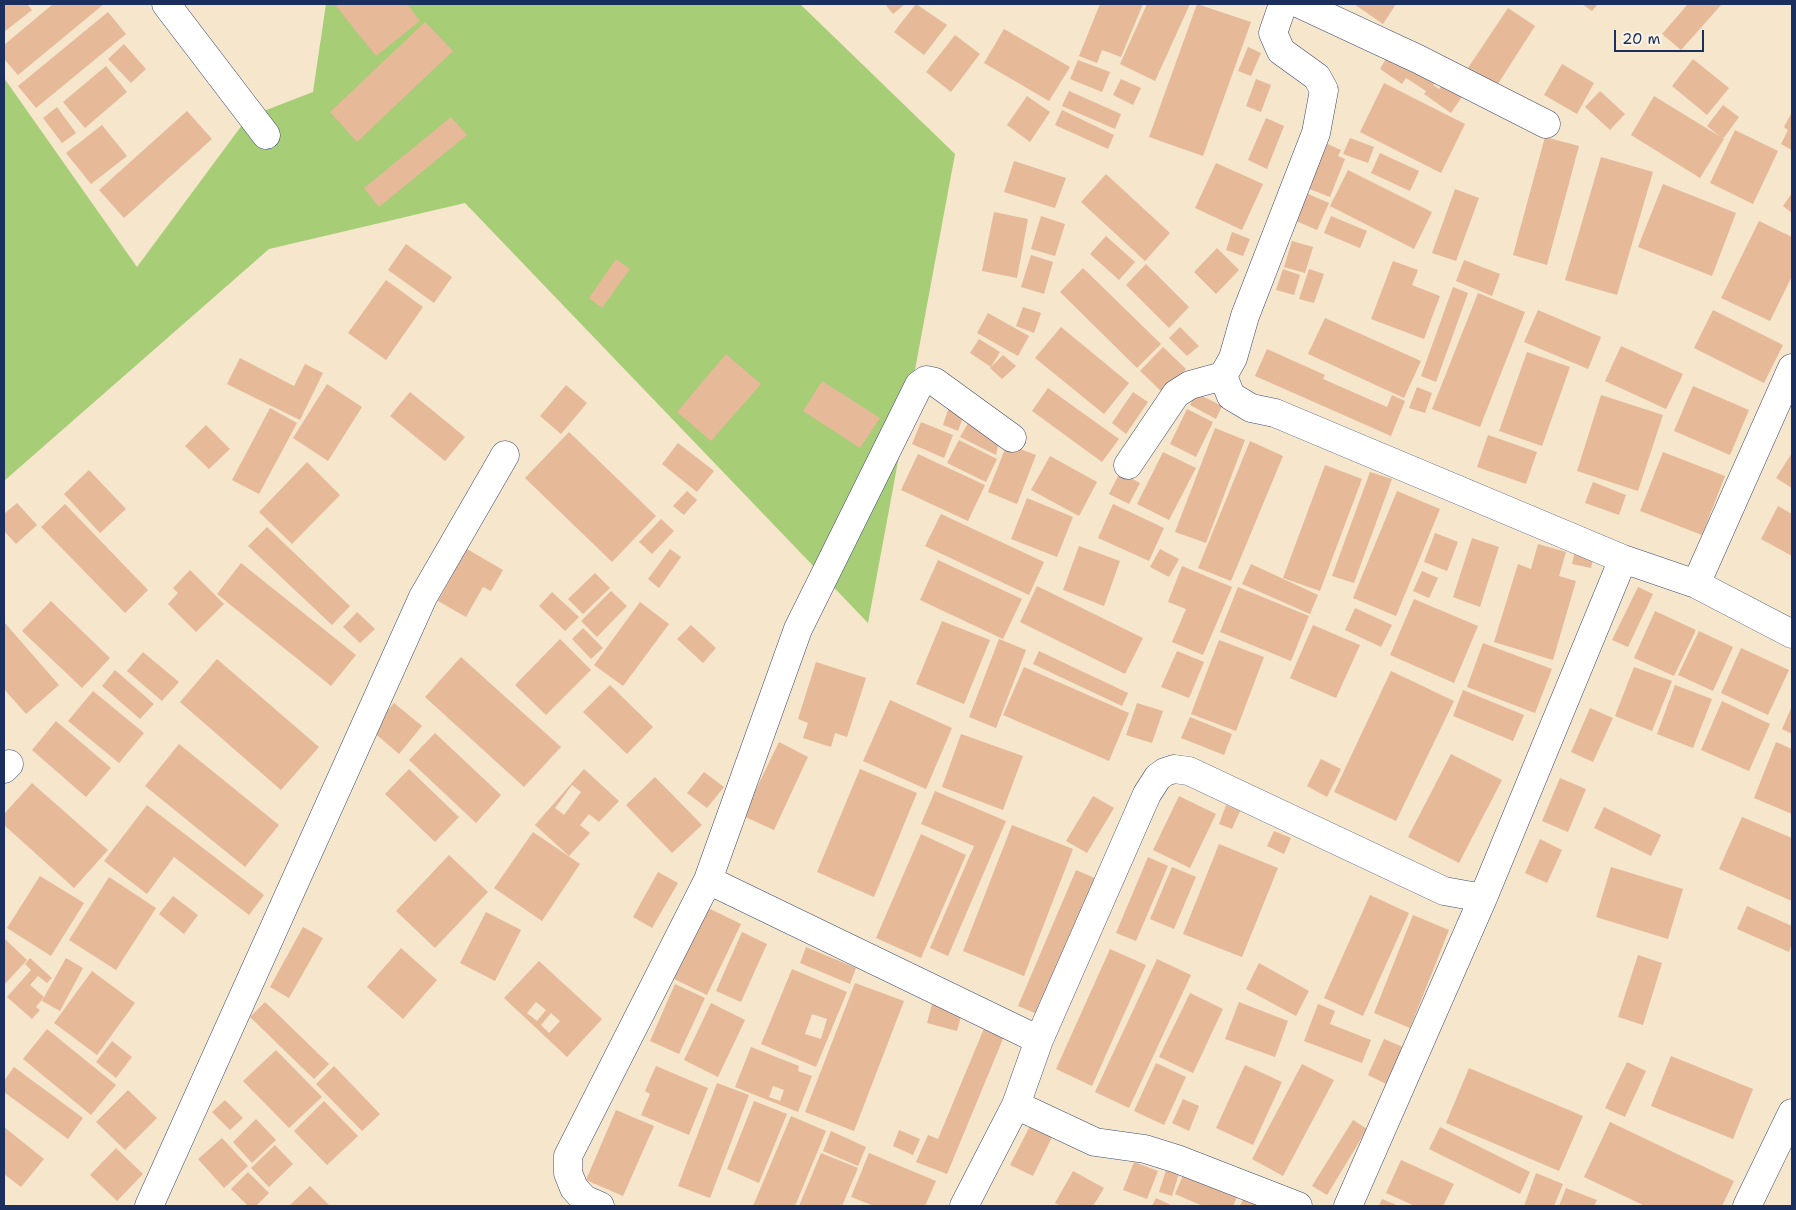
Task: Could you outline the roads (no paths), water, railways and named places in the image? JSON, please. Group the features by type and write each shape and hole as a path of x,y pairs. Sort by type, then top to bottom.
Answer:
{"street":[{"path":"166,4 266,135"},
{"path":"1128,465 1176,394 1190,385 1223,376 1233,358 1245,316 1316,132 1324,90 1317,77 1281,51 1273,33 1283,4"},
{"path":"1300,4 1418,59 1546,124"},
{"path":"1696,584 1792,368"},
{"path":"1223,376 1231,396 1250,408 1275,413 1624,559 1696,584 1792,634"},
{"path":"600,1206 584,1199 574,1188 568,1173 568,1156 708,880 798,629 919,385 926,380 935,382 1012,438"},
{"path":"148,1206 423,596 505,455"},
{"path":"1348,1206 1483,898 1624,559"},
{"path":"964,1206 1016,1105 1038,1040 1146,794 1158,777 1165,772 1174,769 1189,771 1444,891 1483,898"},
{"path":"708,880 1038,1040"},
{"path":"1016,1105 1095,1142 1145,1149 1177,1159 1298,1206"},
{"path":"1747,1206 1792,1113"}]}
